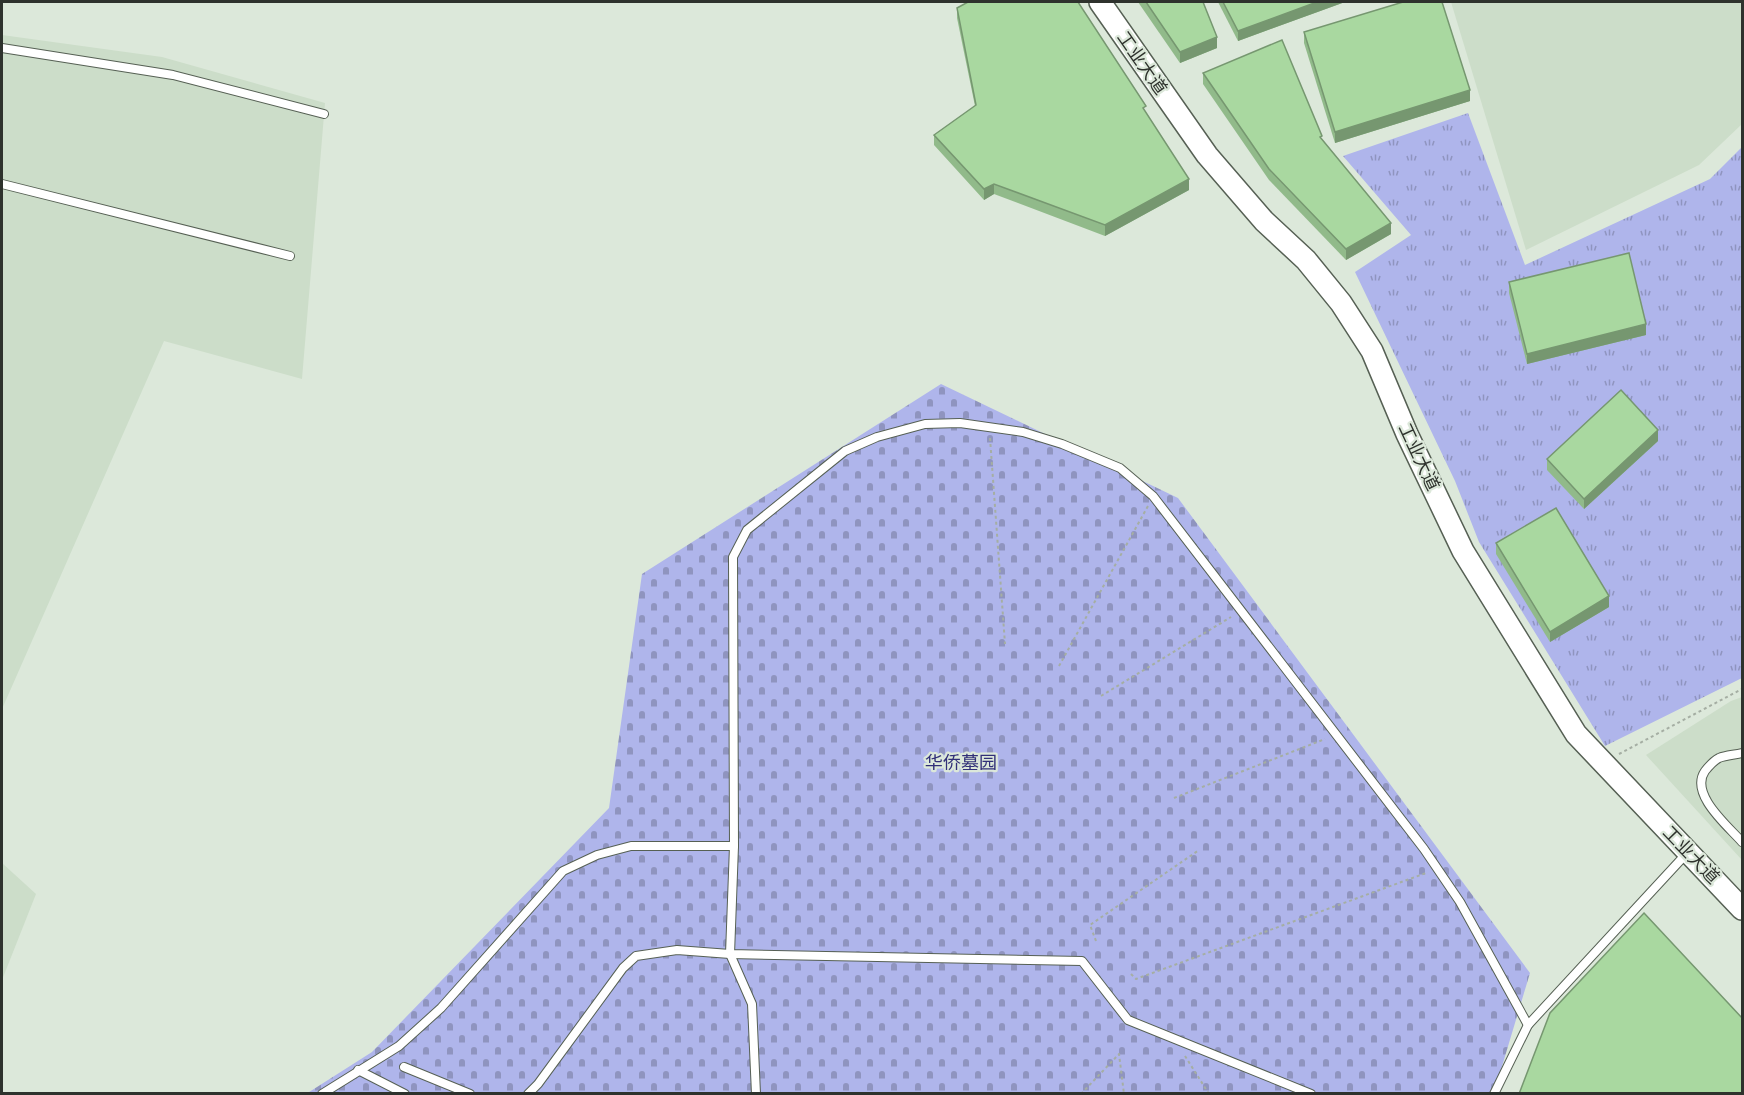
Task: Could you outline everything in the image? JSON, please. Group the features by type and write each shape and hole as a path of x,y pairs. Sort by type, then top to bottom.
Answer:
{"street":[{"name":"工业大道","path":"1100,2 1207,155 1264,221 1306,260 1341,303 1372,351 1407,434 1463,551 1576,734 1743,909"}],"lane":[{"path":"2,48 173,75 324,114"},
{"path":"2,184 290,256"},
{"path":"756,1094 752,1004 730,954 734,846 733,557 747,530 844,451 877,437 925,424 960,423 989,427 1023,432 1062,444 1120,468 1153,496 1437,869 1460,902 1528,1025"},
{"path":"1743,753 1719,758 1711,764 1703,774 1701,792 1743,842"},
{"path":"322,1094 399,1046 441,1008 563,871 597,855 631,846 734,846"},
{"path":"1494,1094 1528,1025 1688,851"},
{"path":"528,1094 538,1084 622,968 636,957 677,950 730,954 1082,961 1128,1020 1311,1094"},
{"path":"404,1067 470,1094"},
{"path":"358,1070 405,1094"}],"path":[{"path":"989,427 1005,644"},
{"path":"1059,666 1153,496"},
{"path":"1101,696 1241,611"},
{"path":"1603,762 1743,689"},
{"path":"1174,798 1336,735"},
{"path":"1096,941 1090,925 1199,850"},
{"path":"1131,974 1136,980 1437,869"},
{"path":"1173,1038 1209,1094"},
{"path":"1081,1094 1119,1054 1124,1094"}],"shaded area":[{"path":"1451,2 1742,2 1742,124 1699,165 1526,250"},
{"path":"2,35 162,57 325,103 302,379 164,341 2,709"},
{"path":"1742,697 1742,860 1646,755 1731,701"},
{"path":"2,863 36,894 2,980"}],"green space":[{"path":"1468,113 1525,265 1710,179 1742,147 1742,678 1605,746 1479,542 1455,481 1355,272 1411,235 1343,156"},
{"name":"华侨墓园","path":"941,384 1178,498 1530,973 1494,1093 306,1094 372,1052 609,808 642,574"}],"building":[{"path":"968,2 1078,2 1146,106 1143,108 1189,179 1105,225 994,184 984,189 934,135 976,105 957,8"},
{"path":"1146,2 1203,2 1217,37 1180,52"},
{"path":"1223,2 1317,2 1238,31"},
{"path":"1403,2 1442,2 1470,90 1335,132 1304,32"},
{"path":"1282,40 1322,136 1320,137 1391,223 1346,249 1269,169 1203,73"},
{"path":"1629,253 1646,324 1527,354 1509,282"},
{"path":"1621,390 1658,430 1584,499 1547,459"},
{"path":"1556,508 1609,596 1550,632 1496,543"},
{"path":"1644,913 1743,1019 1743,1094 1519,1094 1550,1013"}]}
